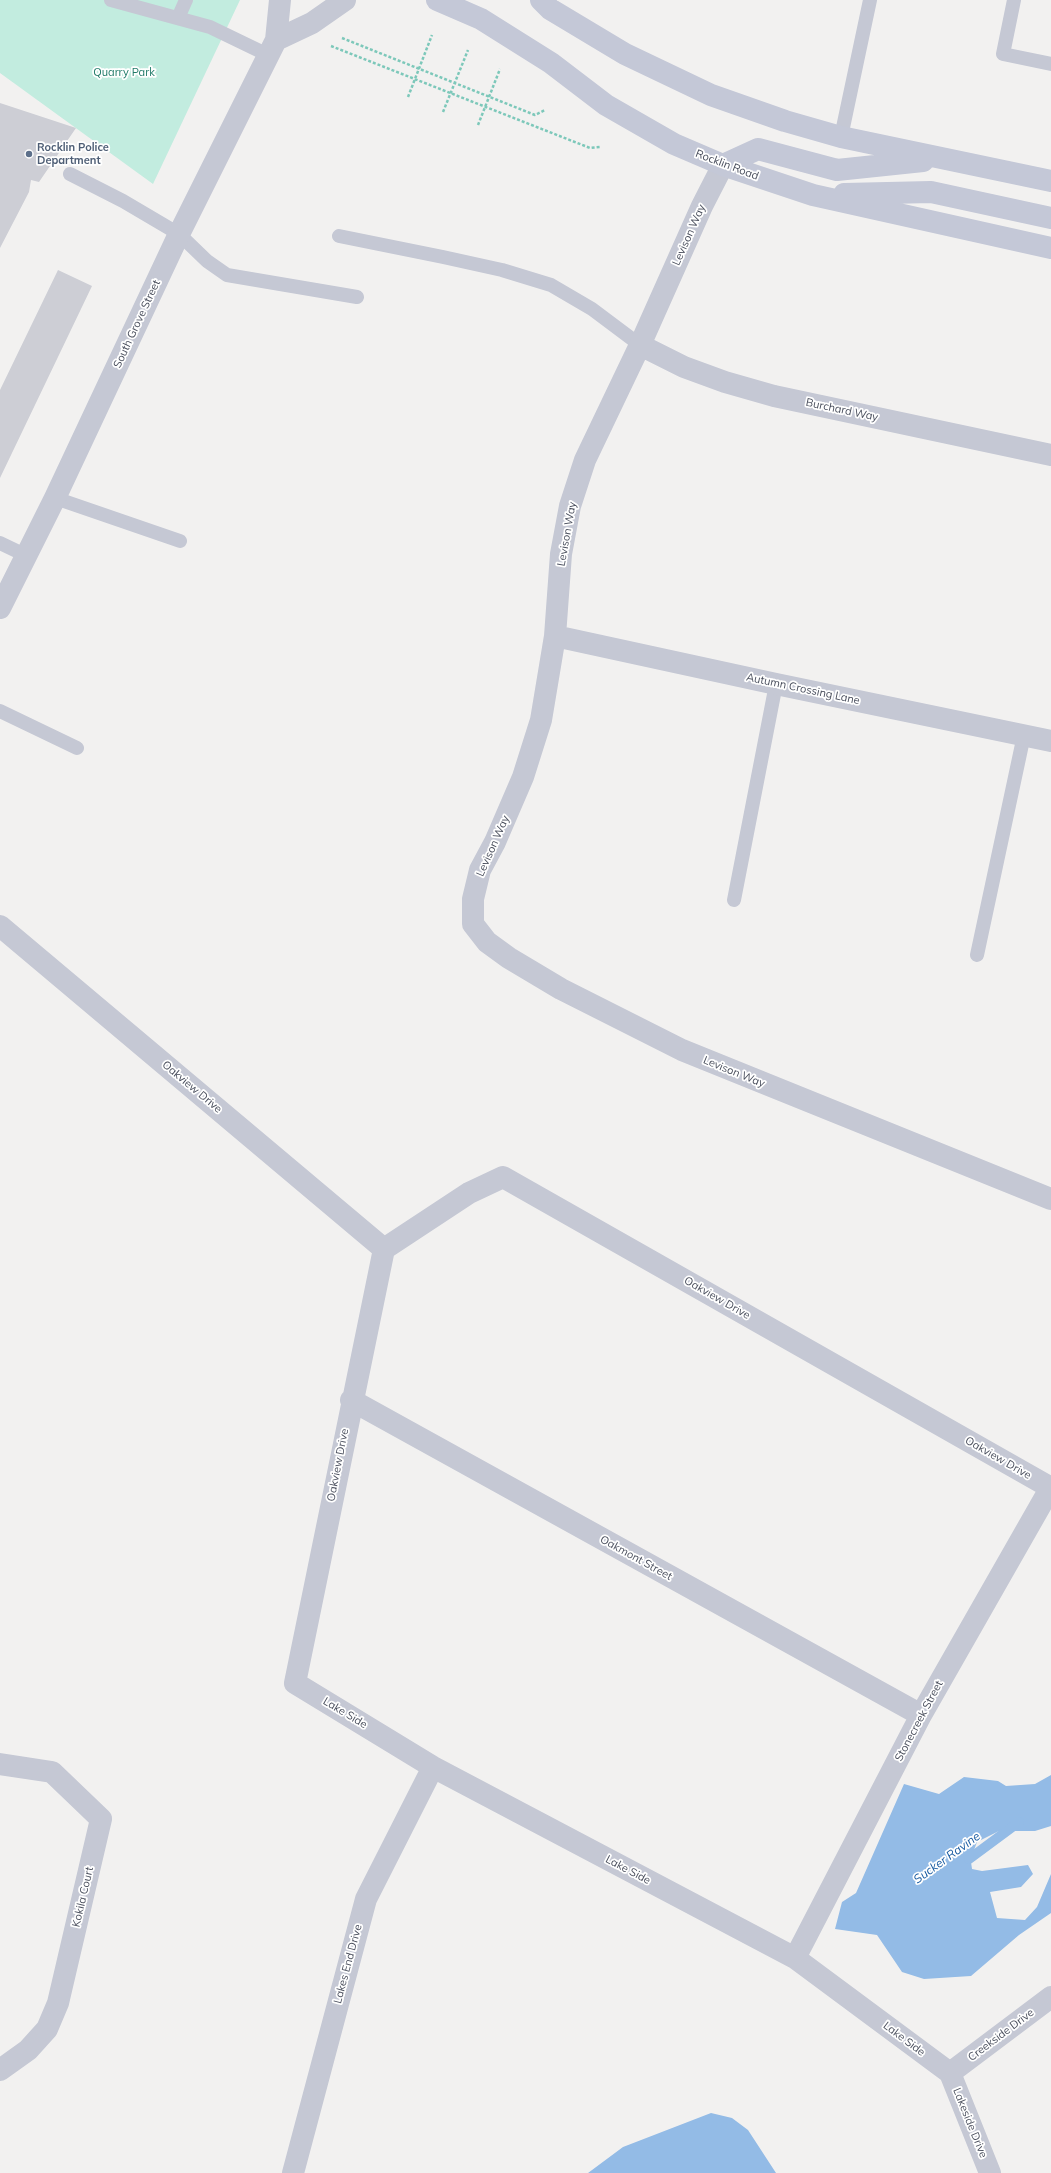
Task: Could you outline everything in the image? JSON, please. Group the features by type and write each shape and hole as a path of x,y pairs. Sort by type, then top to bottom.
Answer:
{"main road":[{"name":"Rocklin Road","path":"437,0 481,19 551,63 606,104 667,140 723,165 813,195 1051,248"},
{"path":"541,0 550,9 625,54 711,95 785,120 841,136 1051,181"},
{"path":"723,165 758,149 837,170 942,158"},
{"path":"813,195 931,192 1051,218"}],"street":[{"name":"South Grove Street","path":"0,608 25,555 55,498 179,234 272,48 280,0"},
{"path":"272,48 345,0"},
{"name":"Levison Way","path":"723,165 702,206 640,345 585,460 570,506 561,554 555,636 541,720 523,777 495,842 480,870 473,899 473,924 487,942 509,958 561,989 682,1050 1051,1199"},
{"name":"Burchard Way","path":"640,345 684,367 725,382 774,396 1051,455"},
{"name":"Autumn Crossing Lane","path":"555,636 1051,741"},
{"name":"Oakview Drive","path":"0,926 384,1248"},
{"name":"Oakview Drive","path":"295,1682 384,1248 469,1193 503,1177 1051,1488"},
{"name":"Oakmont Street","path":"352,1400 921,1715"},
{"name":"Stonecreek Street","path":"795,1958 921,1715 1051,1488"},
{"name":"Lake Side","path":"295,1682 433,1767 795,1958 950,2073"},
{"name":"Kokila Court","path":"0,1764 52,1772 101,1819 58,2003 47,2029 28,2050 0,2070"},
{"name":"Lakes End Drive","path":"292,2173 366,1899 433,1767"},
{"name":"Creekside Drive","path":"950,2073 1048,2006"},
{"name":"Lakeside Drive","path":"950,2073 990,2173"}],"lane":[{"path":"111,0 210,27 272,48"},
{"path":"178,18 186,0"},
{"path":"841,136 870,0"},
{"path":"1014,0 1003,54 1051,64"},
{"path":"70,174 123,201 179,234 207,261 227,275 357,297"},
{"path":"339,236 451,258 502,270 551,285 592,308 640,345"},
{"path":"55,498 180,541"},
{"path":"0,543 25,555"},
{"path":"734,900 776,684"},
{"path":"0,711 77,748"},
{"path":"977,955 1024,735"}],"path":[{"path":"408,97 432,35"},
{"path":"342,38 535,115 545,110"},
{"path":"331,46 485,108 590,148 600,147"},
{"path":"443,112 468,50"},
{"path":"478,125 500,69"}],"green space":[{"name":"Quarry Park","path":"0,0 240,0 153,184 0,73"}],"water":[{"path":"1051,1775 1051,1826 1035,1831 999,1831 977,1842 974,1850 986,1852 971,1862 972,1869 982,1871 1028,1865 1033,1874 1021,1887 990,1892 997,1918 1025,1920 1037,1907 1051,1874 1051,1913 1019,1935 971,1976 924,1979 902,1972 877,1935 835,1929 842,1902 856,1893 904,1784 939,1794 964,1777 998,1781 1006,1786 1035,1784"},
{"path":"711,2113 732,2118 748,2130 776,2173 588,2173 623,2147"}],"building":[{"name":"Rocklin Police Department","path":"0,103 76,128 39,182 31,180 29,192 0,248"},
{"path":"58,270 92,286 0,478 0,390"}],"waterway":[{"name":"Sucker Ravine","path":"969,1859 1019,1822"}],"place":[{"name":"Rocklin Police Department","path":"29,154"}]}
